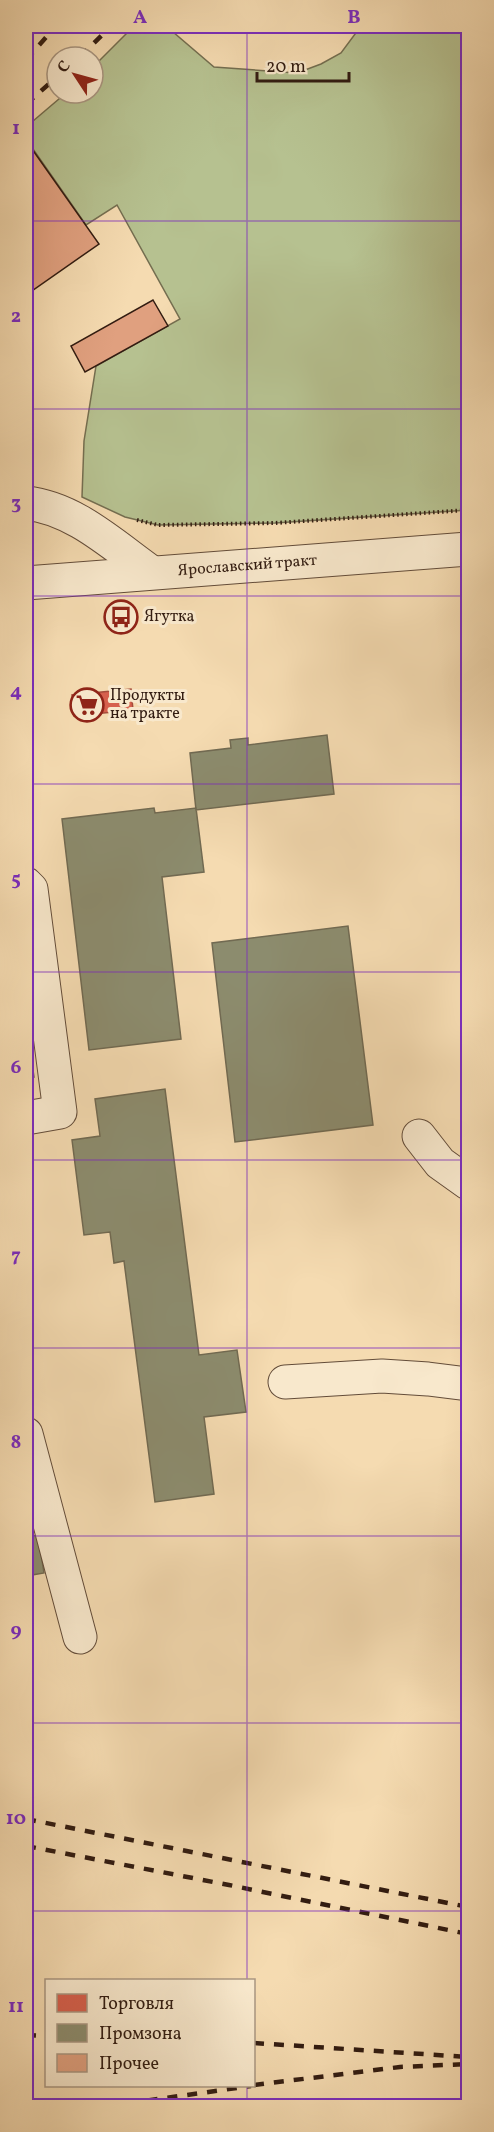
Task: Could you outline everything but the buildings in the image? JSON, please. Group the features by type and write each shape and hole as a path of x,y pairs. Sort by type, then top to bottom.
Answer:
{"street":[{"path":"26,503 59,511 87,526 151,572"},
{"name":"Ярославский тракт","path":"26,583 468,549"},
{"path":"26,884 31,889 60,1112 26,1118"},
{"path":"419,1136 440,1163 468,1183"},
{"path":"285,1382 382,1376 468,1384"},
{"path":"26,1434 80,1637"}],"path":[{"path":"136,520 158,525 274,523 468,510"}],"green space":[{"path":"134,26 166,26 214,67 297,73 341,53 361,26 468,26 468,510 275,523 158,525 125,517 82,497 84,441 96,366 180,319 117,205 86,225 26,139 26,127 52,105 105,105 105,55"}],"railway":[{"path":"26,60 56,26"},
{"path":"92,45 111,26"},
{"path":"26,104 45,87"},
{"path":"26,1819 468,1907"},
{"path":"26,1846 468,1934"},
{"path":"26,2035 45,2036"},
{"path":"255,2043 468,2057"},
{"path":"255,2085 400,2067 468,2064"},
{"path":"108,2106 244,2087"}],"place":[{"name":"Ягутка","path":"121,617"},
{"name":"Продукты на тракте","path":"87,705"}]}
